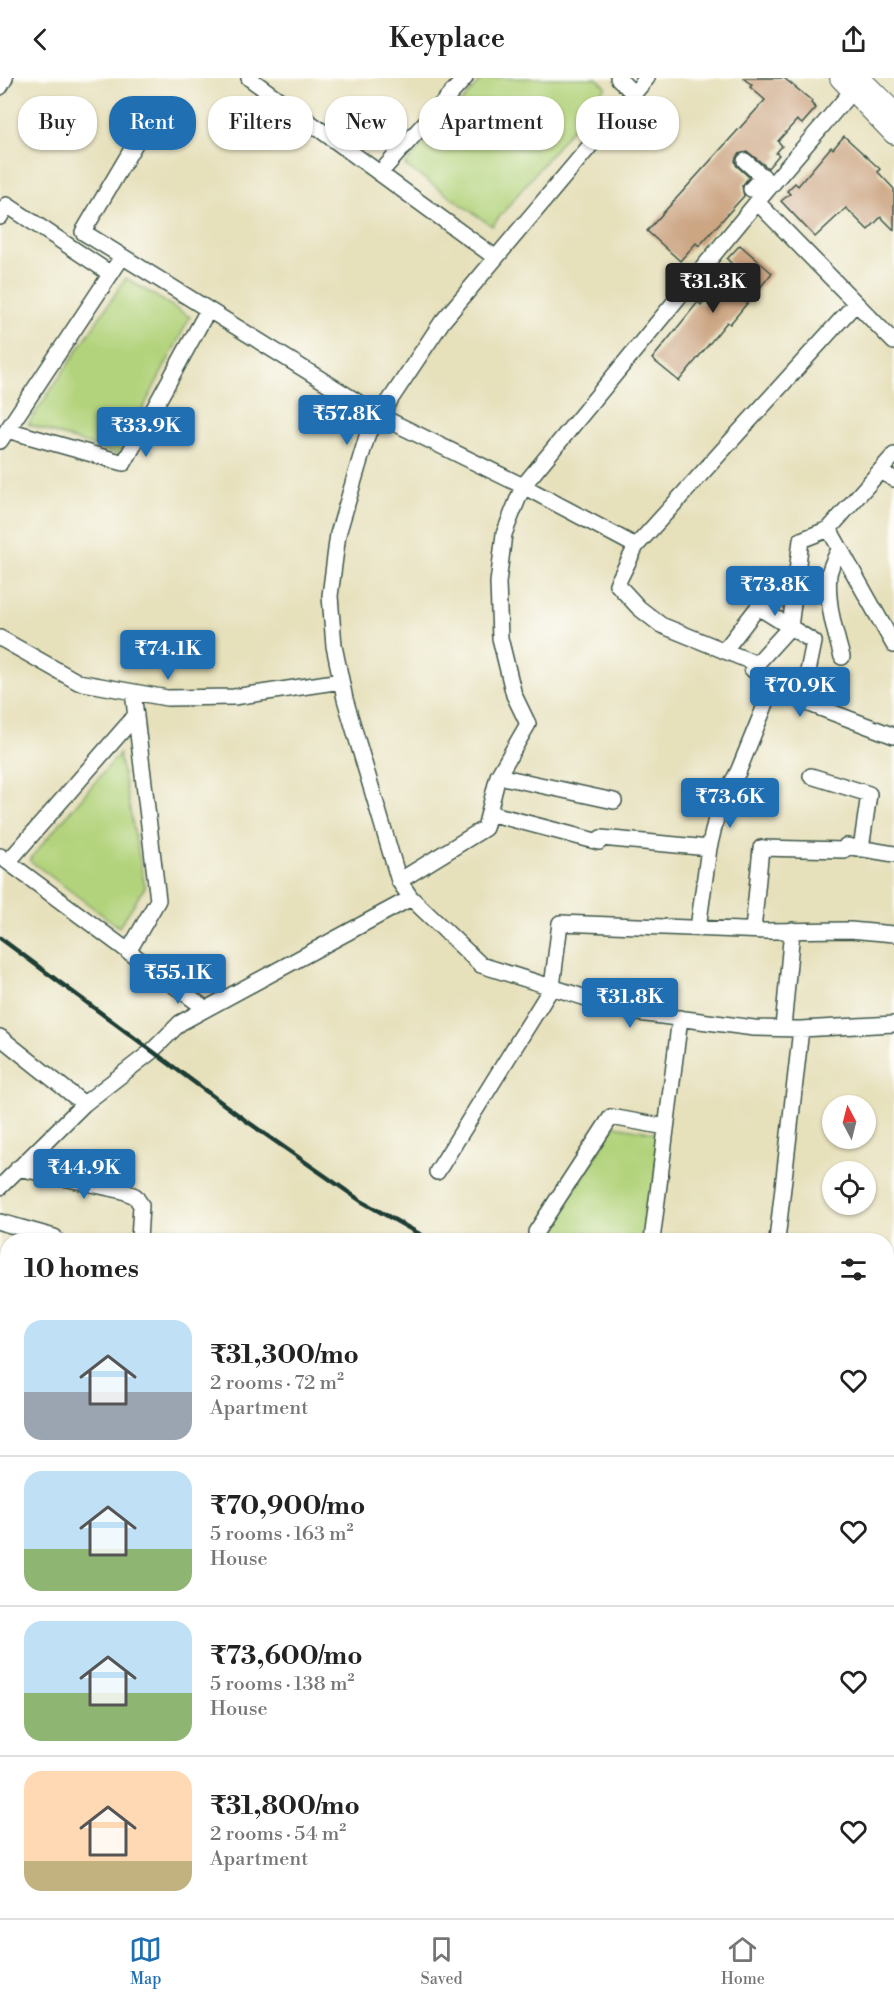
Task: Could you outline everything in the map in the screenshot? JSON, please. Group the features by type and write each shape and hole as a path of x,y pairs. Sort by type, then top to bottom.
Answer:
{"main road":[{"path":"853,82 894,112"},
{"path":"853,82 894,134"}],"street":[{"path":"0,87 5,78"},
{"path":"249,78 496,258"},
{"path":"380,173 465,78"},
{"path":"618,78 634,94"},
{"path":"647,78 442,322 368,434 338,534 330,596 334,646 341,681 399,880 411,898 482,965 631,1012 754,1028 801,1029 894,1024"},
{"path":"399,880 485,828 498,776 528,724 514,695 500,638 498,583 504,534 523,486 767,180 853,82"},
{"path":"131,150 83,232 380,416 523,486 636,546"},
{"path":"746,161 767,180"},
{"path":"754,196 894,342"},
{"path":"0,217 7,206 111,274"},
{"path":"122,257 4,435 123,464 208,310"},
{"path":"757,664 661,625 639,608 617,584 636,546 856,303"},
{"path":"698,928 709,848 719,806 738,772 773,687 752,669 790,627 801,540 829,529 894,455"},
{"path":"880,471 894,479"},
{"path":"829,529 894,645"},
{"path":"840,548 830,573 830,591 836,636 842,657"},
{"path":"724,651 758,607 814,642 801,701 894,736"},
{"path":"0,638 78,682 167,698 234,697 341,681"},
{"path":"128,952 158,900 133,692"},
{"path":"136,715 4,859 206,1009"},
{"path":"498,776 614,801"},
{"path":"811,776 868,794 861,849"},
{"path":"489,813 599,842 601,838 709,848"},
{"path":"753,930 761,848 844,850 846,846 894,854"},
{"path":"0,1186 84,1104 152,1051 180,1023 411,898"},
{"path":"437,1172 552,987 560,923 753,930 850,930 894,934"},
{"path":"783,1028 792,930"},
{"path":"653,1233 680,1018"},
{"path":"778,1233 801,1029"},
{"path":"0,1037 84,1104"},
{"path":"536,1232 611,1118 666,1127"},
{"path":"18,1168 123,1191 135,1196 141,1205 139,1233"},
{"path":"0,1222 37,1233"}],"green space":[{"path":"483,78 597,78 606,87 599,96 576,96 576,124 564,138 564,96 467,96"},
{"path":"419,149 554,150 492,226 405,165"},
{"path":"126,278 190,317 119,455 28,424"},
{"path":"119,754 145,887 119,927 29,860"},
{"path":"615,1126 662,1134 647,1233 547,1233"}],"building":[{"path":"743,78 784,78 812,101 811,103 816,108 802,124 797,120 778,141 782,146 776,153 779,155 768,168 748,152 738,154 735,160 736,165 749,177 742,186 744,196 699,246 696,243 680,261 647,231 765,100"},
{"path":"844,136 880,169 878,172 894,189 894,230 881,217 868,230 846,208 815,237 781,201 790,194 787,191 795,183 798,186 831,147 833,149"},
{"path":"740,245 772,273 730,324 727,322 679,381 652,359 698,302 701,305 733,265 727,259"}],"railway":[{"path":"0,938 245,1120 361,1201 418,1233"}]}
